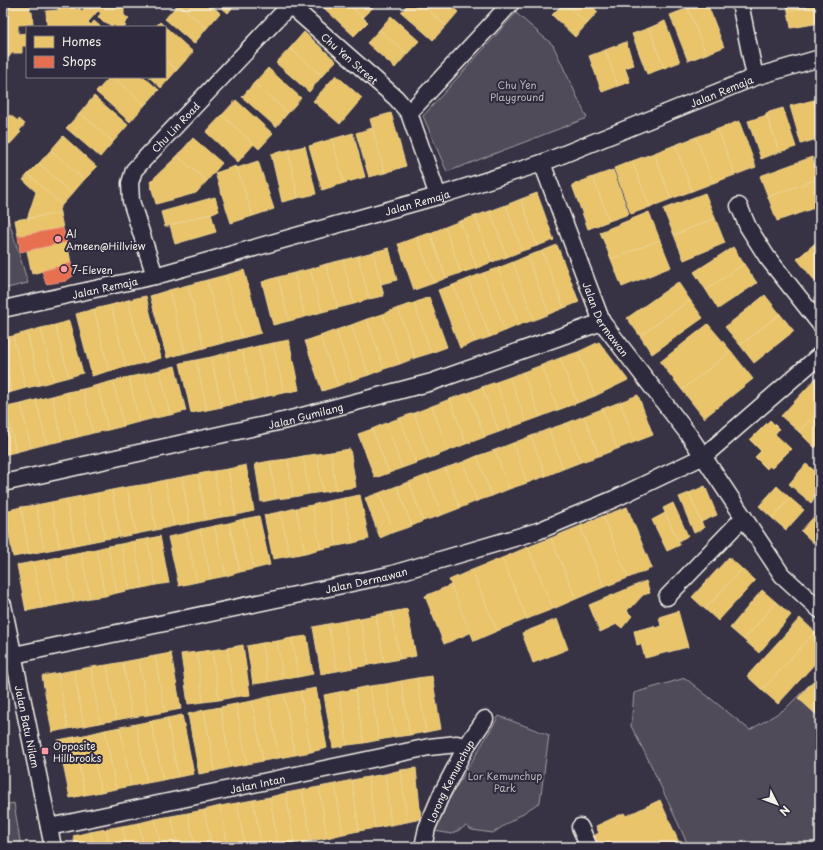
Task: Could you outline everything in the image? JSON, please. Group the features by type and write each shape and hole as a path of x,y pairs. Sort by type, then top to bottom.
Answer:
{"street":[{"path":"409,112 511,3"},
{"path":"740,3 755,77"},
{"name":"Chu Yen Street","path":"291,4 396,98 409,112 438,196"},
{"name":"Chu Lin Road","path":"155,276 131,201 130,183 134,170 291,4"},
{"name":"Jalan Remaja","path":"3,309 155,276 438,196 542,163 755,77 820,58"},
{"name":"Jalan Dermawan","path":"542,163 602,322 704,456 782,574 820,610"},
{"path":"739,206 748,227 767,257 820,324"},
{"name":"Jalan Gumilang","path":"3,483 287,420 432,382 602,322"},
{"name":"Jalan Dermawan","path":"14,655 389,575 538,531 614,499 704,456 820,355"},
{"path":"667,597 744,517"},
{"name":"Jalan Batu Nilam","path":"3,605 53,847"},
{"name":"Lorong Kemunchup","path":"423,847 427,828 433,813 466,747 485,719"},
{"name":"Jalan Intan","path":"49,827 430,747 456,744 466,747"},
{"path":"580,827 589,847"}],"green space":[{"name":"Chu Yen Playground","path":"516,13 553,45 587,118 447,172 423,116"},
{"path":"3,202 28,283 3,289"},
{"path":"820,674 820,847 689,847 631,726 634,693 685,678 750,730 785,709"},
{"name":"Lor Kemunchup Park","path":"499,716 549,735 540,802 493,833 472,830 466,826 452,834 434,831 442,811"},
{"path":"14,803 21,847 3,847 3,805"}],"building: Homes":[{"path":"3,3 11,3 14,6 30,5 33,24 18,25 18,34 26,33 26,46 22,46 22,53 12,53 8,58 3,54"},
{"path":"62,3 69,3 77,10 79,8 82,11 86,6 83,3 106,3 108,5 111,3 117,7 124,7 124,15 129,19 124,24 126,26 111,26 106,22 104,23 98,17 101,13 98,11 88,22 91,25 94,21 100,26 47,26 46,11 58,10 59,5"},
{"path":"209,3 220,13 207,28 178,4"},
{"path":"216,3 236,3 228,13"},
{"path":"329,3 347,3 368,22 354,36 324,8"},
{"path":"347,3 373,3 375,5 363,18"},
{"path":"409,3 420,3 446,26 433,40 401,12"},
{"path":"420,3 448,3 458,12 446,26"},
{"path":"564,3 587,24 575,37 552,15"},
{"path":"564,3 589,3 598,12 587,24"},
{"path":"701,3 707,3 724,47 706,54 688,8"},
{"path":"787,3 820,3 820,5 788,11"},
{"path":"178,4 207,28 194,44 165,19"},
{"path":"820,5 820,23 791,28 788,11"},
{"path":"688,8 706,54 688,61 670,15"},
{"path":"391,16 419,41 407,54 379,30"},
{"path":"665,21 680,62 664,68 649,28"},
{"path":"160,22 164,26 156,26"},
{"path":"166,27 193,52 177,70 166,60"},
{"path":"649,28 664,68 647,74 632,34"},
{"path":"379,30 407,54 395,68 367,43"},
{"path":"304,32 336,61 322,76 290,48"},
{"path":"626,42 634,65 625,68 630,82 618,86 605,50"},
{"path":"290,48 322,76 309,92 276,63"},
{"path":"605,50 618,86 602,92 589,56"},
{"path":"166,60 177,70 161,88 150,78 166,78"},
{"path":"268,68 301,98 288,113 254,83"},
{"path":"336,75 362,98 340,124 313,101"},
{"path":"109,78 114,78 145,105 130,122 96,92"},
{"path":"114,78 145,78 159,90 145,105"},
{"path":"254,83 288,113 276,127 242,97"},
{"path":"94,96 128,125 113,142 80,113"},
{"path":"820,98 820,122 814,100"},
{"path":"236,100 273,134 259,149 222,115"},
{"path":"814,100 820,122 820,138 801,144 790,106"},
{"path":"783,108 796,147 779,152 766,113"},
{"path":"80,113 113,142 100,157 66,128"},
{"path":"391,113 406,166 385,173 370,119"},
{"path":"10,115 18,121 19,119 25,124 19,131 21,132 3,149 3,123"},
{"path":"222,115 254,144 238,162 206,132"},
{"path":"767,115 779,152 761,159 748,121"},
{"path":"739,121 756,167 735,175 718,129"},
{"path":"372,128 385,173 369,177 356,133"},
{"path":"718,129 735,175 713,183 696,137"},
{"path":"353,133 365,177 344,183 332,139"},
{"path":"63,136 97,167 84,180 51,150"},
{"path":"696,137 713,183 692,191 675,145"},
{"path":"193,138 222,163 207,181 177,156"},
{"path":"332,139 344,183 322,190 309,146"},
{"path":"675,145 692,191 671,199 654,153"},
{"path":"305,146 316,194 298,198 288,150"},
{"path":"51,150 84,180 72,194 39,163"},
{"path":"288,150 298,198 282,202 271,154"},
{"path":"654,153 671,199 650,207 632,161"},
{"path":"177,156 207,181 196,193 156,204 150,182"},
{"path":"812,157 820,178 768,197 760,176"},
{"path":"258,161 274,209 253,216 237,168"},
{"path":"632,161 650,207 631,214 614,168"},
{"path":"39,163 72,194 62,205 28,174"},
{"path":"236,166 253,216 231,223 215,173"},
{"path":"613,170 629,214 609,221 593,177"},
{"path":"28,174 62,205 59,209 60,213 27,219 36,192 23,180"},
{"path":"593,177 609,221 588,229 572,185"},
{"path":"820,178 820,206 777,221 768,197"},
{"path":"537,193 554,240 537,246 521,199"},
{"path":"705,193 715,218 674,235 663,209"},
{"path":"215,197 219,211 165,227 161,212"},
{"path":"521,199 537,246 522,251 506,205"},
{"path":"506,205 522,251 507,257 490,211"},
{"path":"490,211 507,257 492,262 475,216"},
{"path":"649,212 660,240 611,259 600,232"},
{"path":"60,213 63,228 18,236 15,220"},
{"path":"211,213 216,232 175,244 170,225"},
{"path":"475,216 492,262 477,268 460,221"},
{"path":"715,218 725,243 684,260 674,235"},
{"path":"460,221 477,268 461,273 445,227"},
{"path":"445,227 461,273 446,278 430,233"},
{"path":"430,233 446,278 434,283 417,237"},
{"path":"417,237 434,283 414,290 398,244"},
{"path":"820,239 820,254 813,245"},
{"path":"660,240 671,267 622,287 611,259"},
{"path":"67,242 71,263 32,274 27,251"},
{"path":"557,245 579,302 564,308 542,251"},
{"path":"813,245 820,254 820,287 797,259"},
{"path":"733,247 744,264 706,290 694,272"},
{"path":"389,248 397,280 381,284 373,252"},
{"path":"542,251 564,308 549,314 527,256"},
{"path":"373,252 384,296 369,299 358,256"},
{"path":"358,256 369,299 354,304 343,260"},
{"path":"527,256 549,314 534,320 513,262"},
{"path":"343,260 354,304 338,308 326,264"},
{"path":"513,262 534,320 519,325 498,268"},
{"path":"326,264 338,308 322,312 310,269"},
{"path":"744,264 757,283 718,309 706,290"},
{"path":"498,268 519,325 505,331 483,273"},
{"path":"310,269 322,312 305,317 294,273"},
{"path":"244,270 261,333 242,338 226,275"},
{"path":"294,273 305,317 289,321 278,277"},
{"path":"483,273 505,331 490,337 468,279"},
{"path":"226,275 242,338 223,343 207,280"},
{"path":"278,277 289,321 273,325 262,282"},
{"path":"468,279 490,337 475,342 453,285"},
{"path":"207,280 223,343 204,348 188,285"},
{"path":"678,282 690,300 640,336 627,318"},
{"path":"188,285 204,348 185,353 169,290"},
{"path":"453,285 475,342 460,348 438,290"},
{"path":"169,290 185,353 167,358 150,296"},
{"path":"765,295 780,314 740,345 725,327"},
{"path":"146,296 161,358 144,363 128,300"},
{"path":"429,297 447,347 431,353 414,303"},
{"path":"128,300 144,363 126,367 111,305"},
{"path":"690,300 703,318 652,354 640,336"},
{"path":"414,303 431,353 415,358 398,308"},
{"path":"111,305 126,367 109,371 94,309"},
{"path":"398,308 415,358 400,364 383,314"},
{"path":"94,309 109,371 92,376 76,314"},
{"path":"383,314 400,364 384,369 367,319"},
{"path":"780,314 794,331 754,363 740,345"},
{"path":"367,319 384,369 369,375 351,325"},
{"path":"69,321 83,373 69,377 55,325"},
{"path":"708,324 731,351 682,390 660,362"},
{"path":"55,325 69,377 54,381 41,328"},
{"path":"351,325 369,375 353,380 336,330"},
{"path":"41,328 54,381 40,385 27,332"},
{"path":"336,330 353,380 338,386 320,336"},
{"path":"27,332 40,385 26,388 13,336"},
{"path":"13,336 26,388 12,392 3,357 3,338"},
{"path":"320,336 338,386 322,391 305,341"},
{"path":"289,340 299,390 284,393 273,343"},
{"path":"599,342 628,380 595,396 578,352"},
{"path":"273,343 284,393 268,396 258,346"},
{"path":"258,346 268,396 253,400 242,350"},
{"path":"242,350 253,400 237,403 227,353"},
{"path":"731,351 753,379 704,418 682,390"},
{"path":"578,352 595,396 577,403 560,358"},
{"path":"227,353 237,403 222,407 211,357"},
{"path":"3,357 12,392 3,395"},
{"path":"211,357 222,407 207,410 196,360"},
{"path":"560,358 577,403 558,410 542,365"},
{"path":"196,360 207,410 191,413 180,363"},
{"path":"542,365 558,410 540,417 523,372"},
{"path":"175,366 186,411 170,415 160,370"},
{"path":"160,370 170,415 155,418 144,374"},
{"path":"523,372 540,417 526,422 510,377"},
{"path":"144,374 155,418 139,422 129,377"},
{"path":"819,375 820,409 799,432 781,416"},
{"path":"129,377 139,422 124,426 113,381"},
{"path":"510,377 526,422 512,427 496,382"},
{"path":"113,381 124,426 108,430 98,385"},
{"path":"496,382 512,427 499,432 482,387"},
{"path":"98,385 108,430 93,433 83,389"},
{"path":"482,387 499,432 485,437 468,393"},
{"path":"83,389 93,433 78,437 67,392"},
{"path":"67,392 78,437 62,441 52,396"},
{"path":"468,393 485,437 466,444 450,399"},
{"path":"638,395 653,435 635,442 620,402"},
{"path":"52,396 62,441 47,444 36,400"},
{"path":"450,399 466,444 448,451 432,406"},
{"path":"36,400 47,444 31,448 21,404"},
{"path":"620,402 635,442 617,449 602,409"},
{"path":"21,404 31,448 16,452 6,407"},
{"path":"432,406 448,451 430,458 414,413"},
{"path":"6,407 16,452 3,455 3,408"},
{"path":"602,409 617,449 599,456 584,416"},
{"path":"820,409 820,442 815,448 799,432"},
{"path":"414,413 430,458 416,463 400,418"},
{"path":"584,416 599,456 581,462 567,423"},
{"path":"400,418 416,463 402,468 386,423"},
{"path":"770,420 779,429 775,434 791,449 772,468 769,466 767,469 755,457 761,451 750,440"},
{"path":"386,423 402,468 389,473 372,429"},
{"path":"567,423 581,462 563,469 549,429"},
{"path":"372,429 389,473 375,478 358,434"},
{"path":"549,429 563,469 546,476 531,436"},
{"path":"531,436 546,476 527,483 513,443"},
{"path":"513,443 527,483 509,489 495,450"},
{"path":"350,449 356,487 336,490 331,452"},
{"path":"495,450 509,489 492,496 477,456"},
{"path":"331,452 336,490 323,492 317,454"},
{"path":"317,454 323,492 309,494 303,456"},
{"path":"303,456 309,494 293,497 288,459"},
{"path":"477,456 492,496 477,501 463,462"},
{"path":"288,459 293,497 276,499 270,461"},
{"path":"270,461 276,499 261,502 255,464"},
{"path":"463,462 477,501 460,508 445,468"},
{"path":"806,464 820,475 820,491 811,503 789,484"},
{"path":"246,465 254,511 236,515 228,469"},
{"path":"445,468 460,508 442,515 427,475"},
{"path":"228,469 236,515 222,517 214,471"},
{"path":"214,471 222,517 206,520 198,474"},
{"path":"198,474 206,520 190,523 182,477"},
{"path":"427,475 442,515 423,521 409,482"},
{"path":"182,477 190,523 174,526 165,480"},
{"path":"165,480 174,526 156,530 148,484"},
{"path":"409,482 423,521 412,526 397,486"},
{"path":"148,484 156,530 136,534 127,487"},
{"path":"397,486 412,526 394,532 379,493"},
{"path":"705,486 717,515 701,522 689,493"},
{"path":"777,486 790,498 772,518 759,506"},
{"path":"127,487 136,534 120,537 112,490"},
{"path":"112,490 120,537 105,539 97,493"},
{"path":"97,493 105,539 90,542 82,496"},
{"path":"379,493 394,532 380,538 365,498"},
{"path":"689,493 704,528 694,533 679,497"},
{"path":"360,495 369,539 353,543 344,498"},
{"path":"82,496 90,542 75,545 66,499"},
{"path":"344,498 353,543 337,546 328,501"},
{"path":"790,498 804,510 786,530 772,518"},
{"path":"66,499 75,545 60,548 51,502"},
{"path":"328,501 337,546 321,549 312,505"},
{"path":"51,502 60,548 44,551 36,505"},
{"path":"673,503 688,536 678,541 663,508"},
{"path":"36,505 44,551 29,554 21,507"},
{"path":"312,505 321,549 305,553 296,508"},
{"path":"21,507 29,554 13,557 5,511"},
{"path":"627,507 652,568 628,578 603,516"},
{"path":"296,508 305,553 290,556 280,512"},
{"path":"820,510 820,549 801,531"},
{"path":"280,512 290,556 273,559 264,515"},
{"path":"665,513 680,545 667,551 652,520"},
{"path":"259,516 270,565 254,569 243,519"},
{"path":"603,516 628,578 604,587 580,526"},
{"path":"243,519 254,569 240,572 229,523"},
{"path":"229,523 240,572 226,576 214,526"},
{"path":"214,526 226,576 211,579 200,529"},
{"path":"580,526 604,587 576,599 551,538"},
{"path":"200,529 211,579 197,582 186,533"},
{"path":"186,533 197,582 179,586 168,537"},
{"path":"160,536 169,583 156,585 147,539"},
{"path":"551,538 576,599 553,609 528,547"},
{"path":"147,539 156,585 143,588 134,541"},
{"path":"134,541 143,588 130,590 121,544"},
{"path":"121,544 130,590 117,593 108,546"},
{"path":"108,546 117,593 105,596 96,549"},
{"path":"528,547 553,609 527,619 502,558"},
{"path":"96,549 105,596 90,598 81,552"},
{"path":"81,552 90,598 74,602 65,555"},
{"path":"65,555 74,602 58,605 49,559"},
{"path":"729,557 742,569 705,609 692,597"},
{"path":"502,558 527,619 497,631 472,570"},
{"path":"49,559 58,605 42,608 33,562"},
{"path":"33,562 42,608 26,611 17,565"},
{"path":"742,569 755,581 718,621 705,609"},
{"path":"472,570 497,631 474,641 449,580"},
{"path":"646,581 650,593 643,595 631,608 630,607 627,611 632,616 622,628 617,624 600,632 589,605"},
{"path":"451,585 470,633 444,644 425,596"},
{"path":"762,590 776,602 744,640 730,628"},
{"path":"776,602 791,615 759,653 744,640"},
{"path":"407,609 416,656 400,659 391,612"},
{"path":"678,611 688,647 645,658 641,644 637,645 634,631 654,626 655,628 661,626 659,617"},
{"path":"391,612 400,659 384,662 376,615"},
{"path":"376,615 384,662 369,665 360,618"},
{"path":"360,618 369,665 353,668 344,621"},
{"path":"800,618 815,632 762,690 747,676"},
{"path":"557,619 568,649 533,663 522,633"},
{"path":"344,621 353,668 337,671 328,624"},
{"path":"328,624 337,671 321,674 313,627"},
{"path":"815,632 820,636 820,658 778,704 762,690"},
{"path":"307,636 313,674 298,677 292,638"},
{"path":"292,638 298,677 283,679 277,641"},
{"path":"277,641 283,679 268,682 262,643"},
{"path":"262,643 268,682 253,684 247,646"},
{"path":"243,645 250,695 234,697 227,648"},
{"path":"227,648 234,697 219,700 212,650"},
{"path":"212,650 219,700 203,702 197,652"},
{"path":"197,652 203,702 188,704 181,654"},
{"path":"171,653 181,709 165,712 155,656"},
{"path":"155,656 165,712 148,715 139,659"},
{"path":"139,659 148,715 132,717 123,662"},
{"path":"123,662 132,717 116,720 107,665"},
{"path":"107,665 116,720 100,723 91,667"},
{"path":"91,667 100,723 84,726 74,670"},
{"path":"74,670 84,726 68,729 58,673"},
{"path":"58,673 68,729 52,732 42,676"},
{"path":"432,676 441,729 426,732 417,678"},
{"path":"818,676 820,677 820,718 798,698"},
{"path":"417,678 426,732 410,735 401,681"},
{"path":"401,681 410,735 395,737 386,684"},
{"path":"386,684 395,737 379,740 370,686"},
{"path":"370,686 379,740 364,743 355,689"},
{"path":"316,688 327,748 311,752 300,691"},
{"path":"355,689 364,743 348,745 339,692"},
{"path":"300,691 311,752 295,755 284,694"},
{"path":"339,692 348,745 333,748 324,695"},
{"path":"284,694 295,755 279,758 268,697"},
{"path":"268,697 279,758 263,761 252,701"},
{"path":"252,701 263,761 247,764 236,704"},
{"path":"236,704 247,764 231,767 220,707"},
{"path":"220,707 231,767 215,771 204,710"},
{"path":"204,710 215,771 199,774 188,714"},
{"path":"182,715 194,774 178,777 167,718"},
{"path":"167,718 178,777 163,780 151,721"},
{"path":"151,721 163,780 147,783 136,724"},
{"path":"136,724 147,783 131,786 120,727"},
{"path":"120,727 131,786 116,789 105,730"},
{"path":"105,730 116,789 101,792 89,734"},
{"path":"89,734 101,792 85,795 74,737"},
{"path":"74,737 85,795 70,798 58,740"},
{"path":"416,768 421,819 407,822 401,770"},
{"path":"401,770 407,822 391,825 385,774"},
{"path":"385,774 391,825 375,828 368,777"},
{"path":"368,777 375,828 359,831 352,780"},
{"path":"352,780 359,831 343,834 335,784"},
{"path":"335,784 343,834 327,838 319,787"},
{"path":"319,787 327,838 311,841 302,790"},
{"path":"302,790 311,841 294,844 286,793"},
{"path":"286,793 294,844 278,847 270,797"},
{"path":"270,797 278,847 262,847 253,800"},
{"path":"253,800 262,847 245,847 237,803"},
{"path":"660,800 681,847 598,847 593,836 599,833 596,826 624,813 626,816"},
{"path":"237,803 245,847 228,847 220,806"},
{"path":"220,806 228,847 212,847 204,810"},
{"path":"204,810 212,847 195,847 188,813"},
{"path":"188,813 195,847 178,847 171,816"},
{"path":"171,816 178,847 161,847 155,819"},
{"path":"155,819 161,847 144,847 139,823"},
{"path":"139,823 144,847 127,847 122,826"},
{"path":"122,826 127,847 110,847 106,829"},
{"path":"106,829 110,847 93,847 90,832"},
{"path":"90,832 93,847 76,847 73,836"}],"building: Shops":[{"path":"63,228 67,242 20,252 18,236"},
{"path":"71,263 74,275 66,281 46,284 42,271"}],"place":[{"name":"Al Ameen@Hillview","path":"58,239"},
{"name":"7-Eleven","path":"64,269"},
{"name":"Opposite Hillbrooks","path":"45,751"}]}
